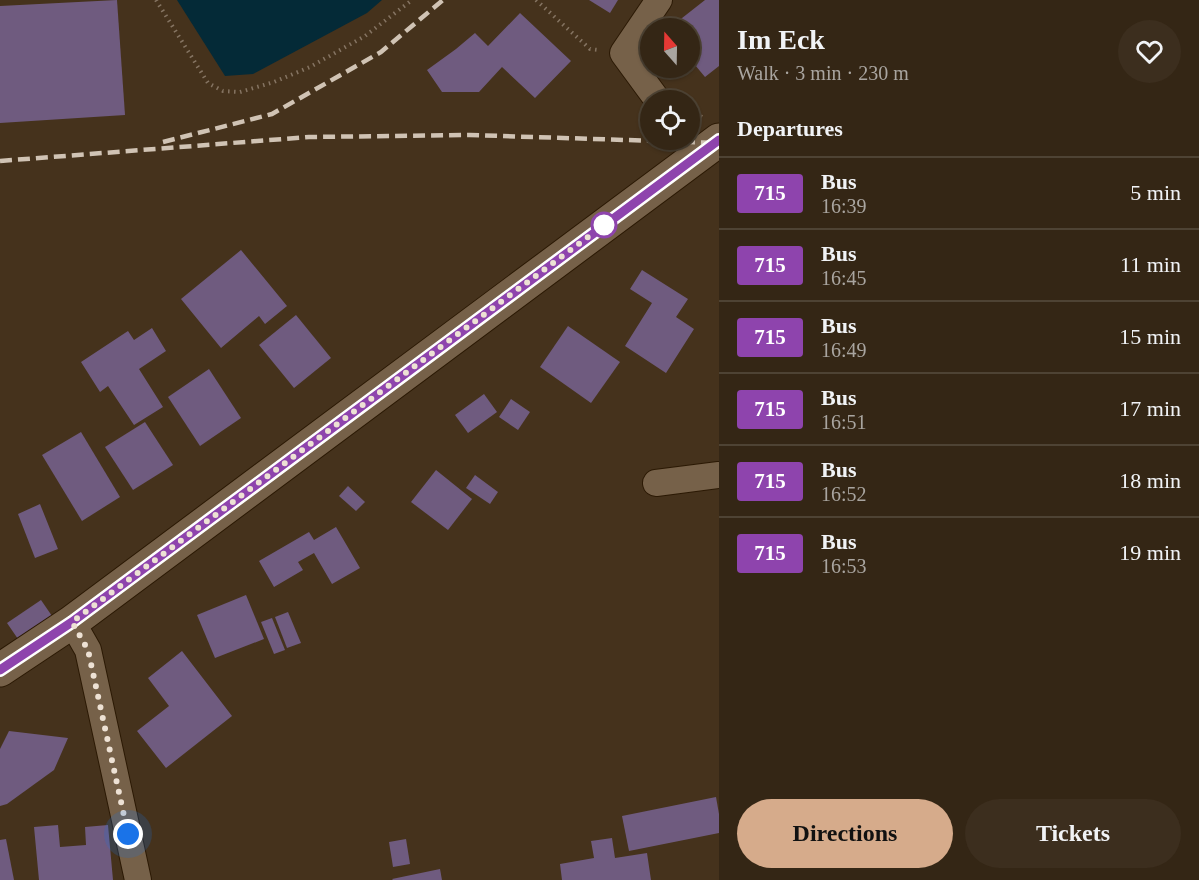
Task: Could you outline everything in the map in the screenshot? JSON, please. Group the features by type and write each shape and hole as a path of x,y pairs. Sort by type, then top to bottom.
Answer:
{"street":[{"path":"650,90 623,53 659,0"},
{"path":"0,670 72,622 719,140"},
{"path":"656,483 719,475"},
{"path":"72,622 88,650 138,880"}],"path":[{"path":"156,0 207,83 223,91 240,92 274,82 310,67 365,36 412,0"},
{"path":"536,0 590,49 623,53"}],"water":[{"path":"177,0 382,0 367,13 253,74 225,76"}],"building":[{"path":"117,0 125,115 0,123 0,6"},
{"path":"589,0 618,0 610,13"},
{"path":"705,0 719,0 719,66 705,77 700,71 700,18 682,18"},
{"path":"520,13 571,61 535,98 502,67 479,92 442,92 427,70 475,33 488,46"},
{"path":"241,250 287,306 265,324 259,316 221,348 181,299"},
{"path":"642,270 688,299 676,317 694,329 666,373 625,346 652,303 630,289"},
{"path":"296,315 331,358 294,388 259,345"},
{"path":"568,326 620,362 591,403 540,367"},
{"path":"152,328 166,351 139,369 163,407 134,425 108,386 100,392 81,362 128,331 134,340"},
{"path":"209,369 241,418 200,446 168,397"},
{"path":"484,394 497,412 468,433 455,415"},
{"path":"511,399 530,412 518,430 499,417"},
{"path":"145,422 173,465 133,490 105,447"},
{"path":"81,432 120,497 82,521 42,455"},
{"path":"436,470 472,499 448,530 411,502"},
{"path":"475,475 498,492 490,504 466,488"},
{"path":"348,486 365,502 356,511 339,496"},
{"path":"40,504 58,549 35,558 18,514"},
{"path":"336,527 360,568 332,584 314,553 298,562 303,570 274,587 259,561 309,532 314,540"},
{"path":"246,595 264,639 215,658 197,615"},
{"path":"41,600 52,616 18,639 7,623"},
{"path":"288,612 301,643 287,648 275,617"},
{"path":"272,618 285,650 274,654 261,622"},
{"path":"182,651 232,716 166,768 137,731 169,706 148,678"},
{"path":"9,731 68,738 54,770 7,804 0,806 0,749"},
{"path":"716,797 719,833 629,851 622,816"},
{"path":"58,825 60,847 86,845 85,827 108,825 113,880 39,880 34,827"},
{"path":"612,838 615,858 647,853 651,880 562,880 560,864 594,858 591,841"},
{"path":"6,839 14,880 0,880 0,840"},
{"path":"406,839 410,864 393,867 389,842"},
{"path":"440,869 442,880 392,879"}],"railway":[{"path":"163,142 272,114 381,52 443,0"},
{"path":"0,161 309,137 470,135 719,143"}],"bus line":[{"name":"715","path":"0,670 72,622 719,140"}],"route":[{"path":"128,834 88,650 72,622 604,225"}]}
